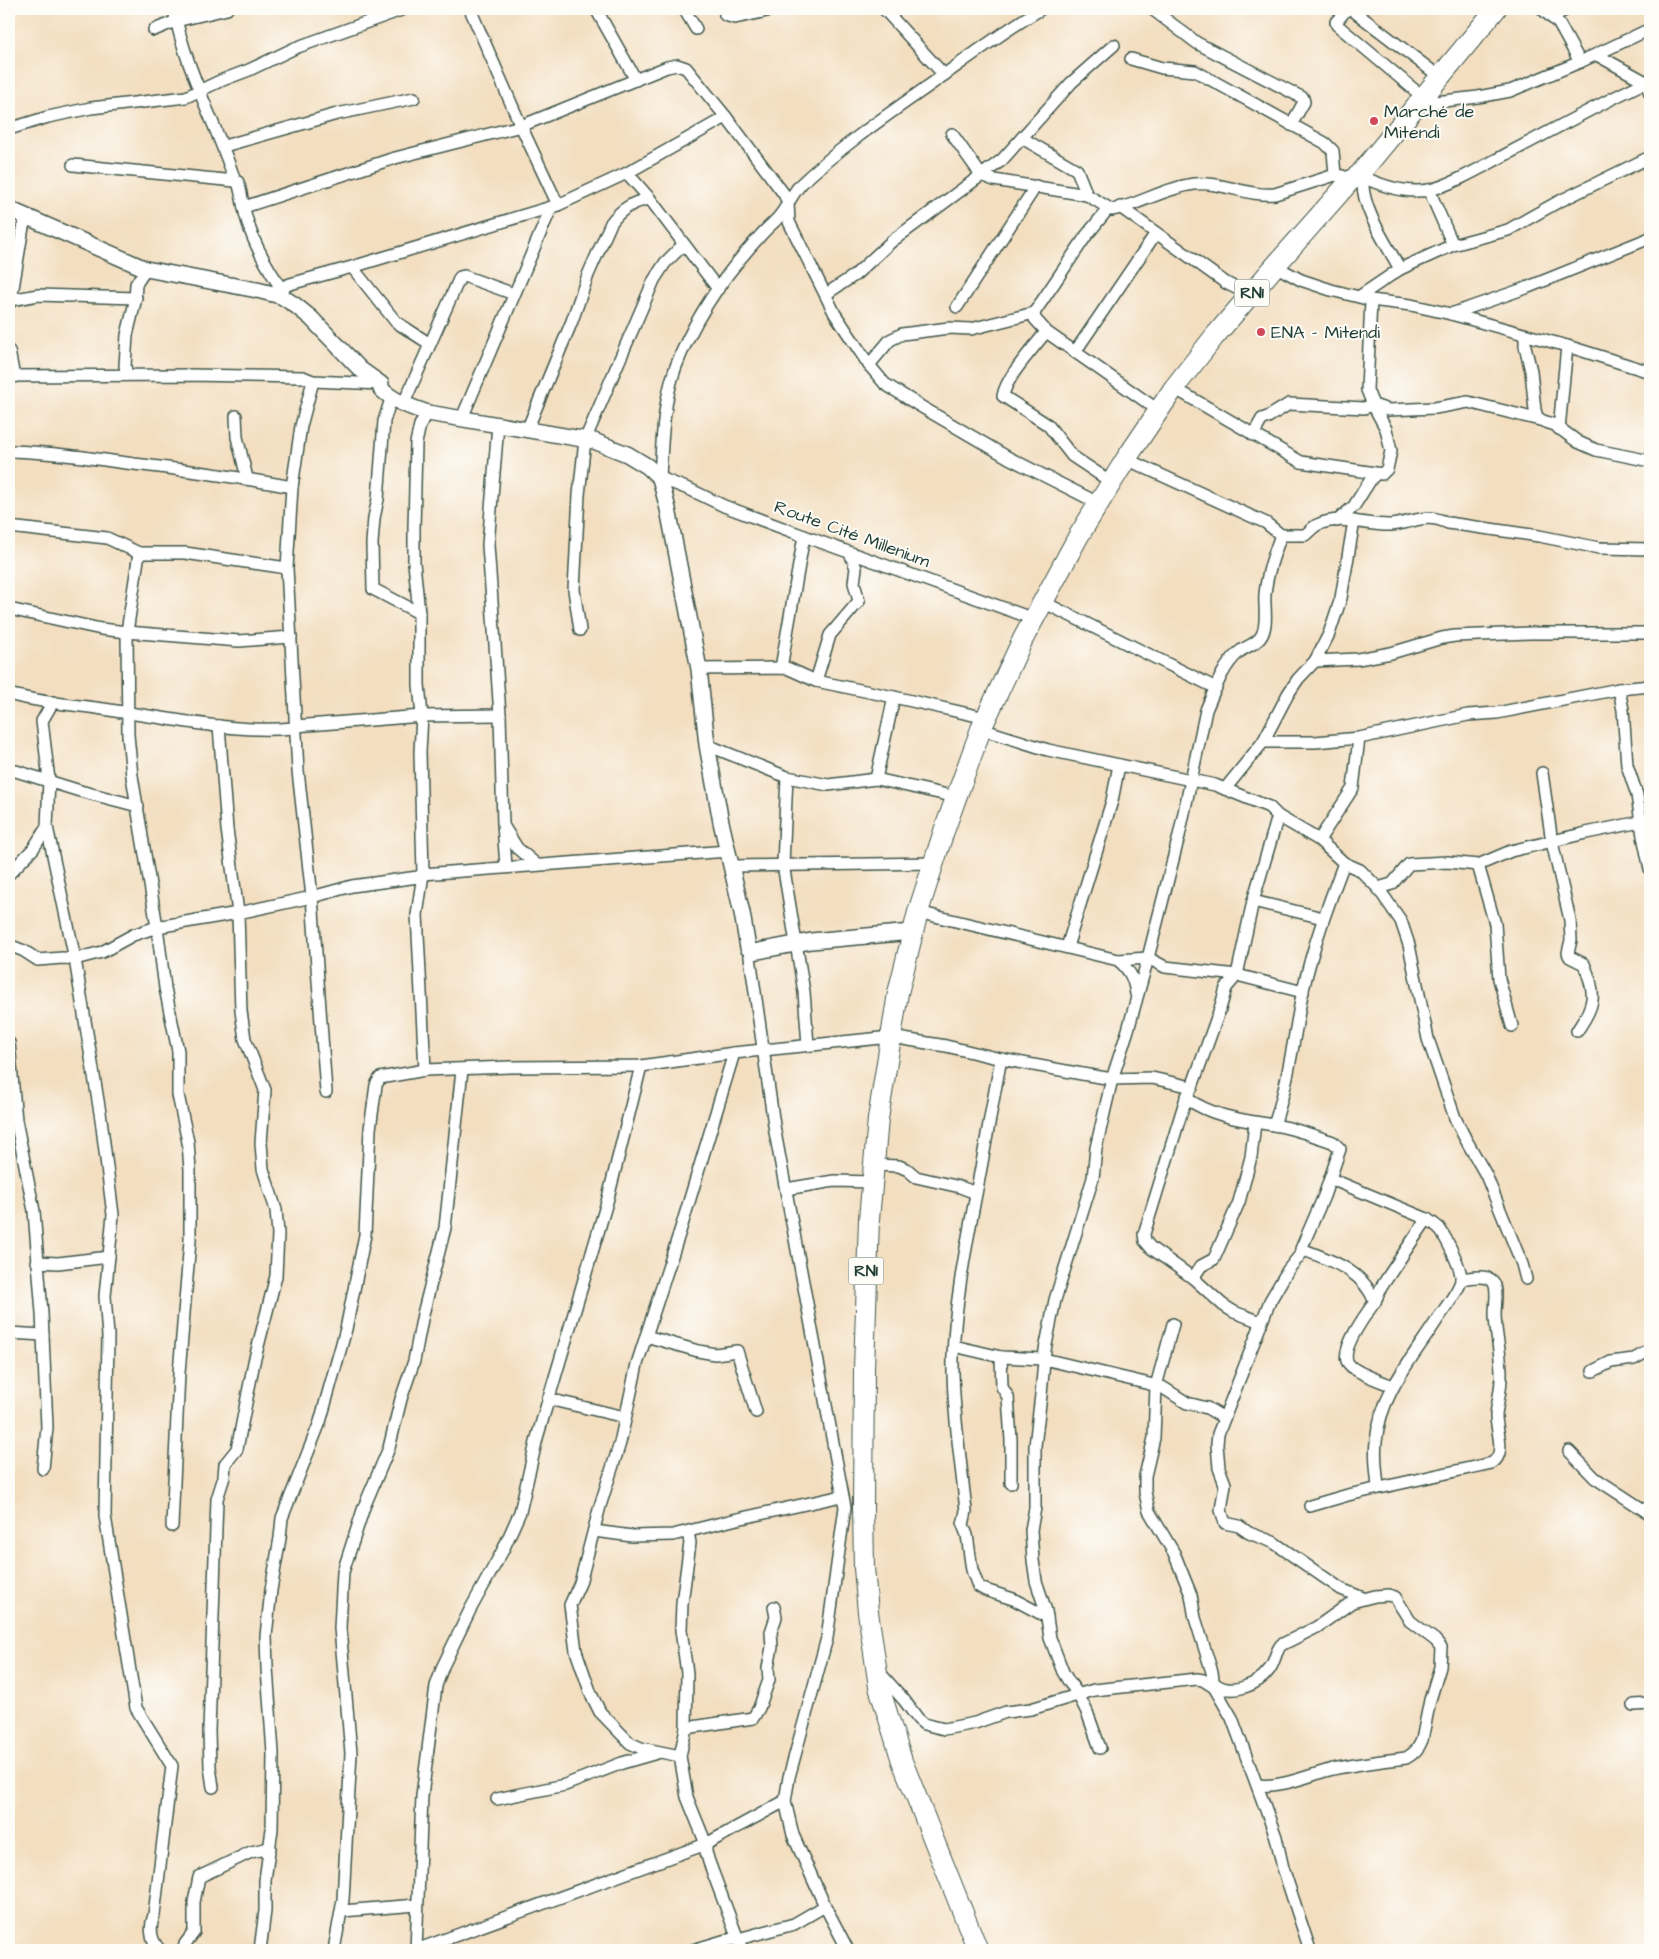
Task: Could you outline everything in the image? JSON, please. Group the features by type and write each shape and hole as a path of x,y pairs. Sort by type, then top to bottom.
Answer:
{"highway":[{"name":"RN1","path":"978,1950 902,1761 879,1686 868,1612 864,1568 850,1504 872,1173 884,1073 898,993 912,932 956,797 983,723 1038,610 1111,482 1174,388 1250,295 1440,77 1496,9"}],"street":[{"path":"174,9 184,49 200,92 224,146 235,181 238,182 247,220 261,254 281,293 311,318 360,369 381,384 381,389 400,403"},
{"path":"154,30 176,21 227,9"},
{"path":"9,129 91,108 186,97 295,48 404,9"},
{"path":"462,418 514,294 555,206 470,9"},
{"path":"596,9 636,80"},
{"path":"684,9 696,29"},
{"path":"725,16 734,18 776,9"},
{"path":"884,9 944,75"},
{"path":"848,1950 825,1906 793,1834 785,1800 789,1777 827,1638 850,1504 775,1132 765,1050 749,950 721,822 707,745 699,669 668,509 660,478 665,412 675,370 697,322 718,289 749,248 778,218 801,184 844,146 890,111 944,75 984,44 1041,9"},
{"path":"1152,9 1197,43 1302,98 1304,102 1291,125"},
{"path":"1347,9 1336,22 1337,25 1419,101 1497,94 1597,55 1650,29"},
{"path":"1352,9 1440,77"},
{"path":"1542,9 1558,24 1580,62"},
{"path":"1552,17 1567,9"},
{"path":"826,294 855,274 892,241 1002,160 1071,83 1114,45"},
{"path":"1597,55 1649,85"},
{"path":"1132,59 1162,68 1195,71 1330,147 1335,157 1353,177 1363,180 1363,192 1369,210 1400,269"},
{"path":"244,207 395,158 521,126 667,67 680,65 686,68 726,117 784,194 788,203 789,222 835,314 868,365 885,384 1009,458 1098,503"},
{"path":"868,365 890,340 902,334 949,328 971,329 1034,313 1086,236 1108,209 1120,207 1161,192 1196,184 1227,186 1265,195 1353,177 1391,187 1429,190 1483,167 1649,85"},
{"path":"224,146 337,114 414,98"},
{"path":"9,113 9,124"},
{"path":"281,293 285,286 290,284 555,206 627,173 726,117"},
{"path":"952,134 981,175 994,180 1086,195 1108,209"},
{"path":"1022,138 1077,170 1086,195"},
{"path":"1365,298 1400,269 1454,245 1508,230 1556,203 1650,157"},
{"path":"73,165 235,181"},
{"path":"627,173 650,199 718,289"},
{"path":"956,307 1036,186"},
{"path":"1429,190 1454,245"},
{"path":"527,430 611,223 623,210 650,199"},
{"path":"1120,207 1226,283 1250,295"},
{"path":"9,209 146,269 281,293"},
{"path":"27,217 23,227 10,302 38,295 136,298"},
{"path":"1075,352 1156,233"},
{"path":"1451,314 1526,288 1650,238"},
{"path":"580,630 574,590 585,440 654,280 665,263 683,245"},
{"path":"1275,266 1301,280 1365,298 1411,305 1451,314 1567,346 1650,372"},
{"path":"352,267 396,322 430,344"},
{"path":"127,376 125,366 127,335 136,298 136,284 146,269"},
{"path":"400,403 461,276 514,294"},
{"path":"1174,388 1300,462 1382,474 1387,469 1391,451 1386,429 1367,390 1365,298"},
{"path":"1034,313 1035,319 1045,332 1158,410"},
{"path":"1045,332 1014,374 1003,396 1048,425 1072,456 1111,482"},
{"path":"1526,335 1525,346 1531,371 1535,414 1540,420"},
{"path":"1559,429 1567,346"},
{"path":"9,351 11,376 303,377 313,381 381,384"},
{"path":"313,381 302,426 292,487 287,568 298,771 312,897 326,1092"},
{"path":"419,613 373,589 372,543 378,499 383,433 390,402 400,403 428,413 585,440 622,452 647,466 660,478"},
{"path":"1253,435 1262,419 1289,404 1364,408 1373,405 1388,410 1435,408 1468,402 1555,425 1574,437 1578,442 1596,450 1650,461"},
{"path":"425,1070 417,915 423,874 420,752 422,716 419,684 419,613 414,563 416,443 420,425 428,413"},
{"path":"236,416 237,437 247,478"},
{"path":"498,425 488,545 500,715 506,868"},
{"path":"9,451 51,453 247,478 292,487"},
{"path":"1126,459 1266,523 1281,535 1305,535 1317,525 1337,521 1389,525 1437,518 1448,523 1538,536 1599,548 1650,549"},
{"path":"1337,521 1354,506 1376,474"},
{"name":"Route Cité Millenium","path":"660,478 724,506 850,553 1038,610 1216,688"},
{"path":"1225,789 1263,742 1288,694 1314,661 1329,634 1341,598 1354,521"},
{"path":"9,527 107,538 139,553 185,553 287,568"},
{"path":"1100,1748 1088,1712 1069,1682 1049,1633 1041,1593 1036,1581 1031,1550 1031,1530 1035,1508 1035,1446 1044,1359 1055,1300 1093,1178 1096,1148 1112,1079 1148,958 1192,779 1206,710 1234,657 1257,642 1263,632 1268,577 1281,535"},
{"path":"781,668 804,536"},
{"path":"139,553 127,632 129,746 165,988 178,1051 179,1104 188,1142 190,1170 190,1241 179,1373 172,1526"},
{"path":"816,681 830,635 859,601 854,583 856,568 850,553"},
{"path":"9,609 101,629 127,632 224,641 291,637"},
{"path":"1314,661 1358,659 1391,653 1442,638 1478,634 1530,632 1650,633"},
{"path":"699,669 781,668 799,672 816,681 894,696 983,723 1048,750 1192,779 1225,789 1269,807 1278,816 1318,840 1344,863 1360,870 1378,888 1395,910 1406,932 1428,1039 1455,1118 1464,1138 1486,1175 1522,1264 1526,1279"},
{"path":"1263,742 1315,742 1359,738 1468,715 1497,713 1650,686"},
{"path":"1619,690 1627,764 1646,821 1650,868"},
{"path":"9,694 36,701 129,714 219,726 271,729 422,716 500,715"},
{"path":"876,779 894,696"},
{"path":"53,702 42,721 49,780 47,827 75,959 101,1119 112,1204 105,1296 108,1336 105,1516 136,1708 172,1766 154,1915 151,1922 154,1943 160,1950"},
{"path":"214,1787 210,1767 209,1731 217,1499 224,1477 225,1464 238,1446 254,1362 276,1276 278,1234 276,1210 263,1168 261,1150 265,1090 245,1039 242,1020 238,913 226,829 219,726"},
{"path":"1318,840 1352,788 1359,738"},
{"path":"707,745 787,777 828,786 876,779 956,797"},
{"path":"1067,947 1112,801 1119,765"},
{"path":"9,771 16,771 80,791 138,806"},
{"path":"1542,773 1552,842 1570,920 1571,940 1568,952 1570,957 1584,964 1593,994 1591,1007 1577,1030"},
{"path":"787,777 783,864 804,992 808,1045"},
{"path":"1261,1322 1234,1312 1223,1305 1193,1278 1151,1248 1145,1241 1144,1234 1186,1098 1192,1087 1226,988 1237,975 1253,901 1278,816"},
{"path":"1378,888 1392,884 1409,864 1448,862 1478,865 1511,851 1646,821"},
{"path":"503,824 517,848 537,865"},
{"path":"9,874 33,848 47,827"},
{"path":"9,945 24,951 38,960 75,959 102,952 133,935 157,927 238,913 352,886 423,874 728,850"},
{"path":"730,866 934,863"},
{"path":"1274,1125 1283,1100 1303,992 1323,918 1344,863"},
{"path":"1478,865 1495,924 1499,979 1512,1026"},
{"path":"1253,901 1323,918"},
{"path":"918,912 1118,960 1148,958 1165,967 1237,975 1303,992"},
{"path":"749,950 753,952 811,941 912,932"},
{"path":"1118,960 1128,968 1132,976 1136,1001"},
{"path":"260,1950 265,1911 265,1880 270,1848 273,1753 266,1636 270,1590 282,1518 320,1422 346,1329 365,1235 370,1129 376,1085 380,1078 425,1070 641,1066 734,1053 891,1037 1112,1079 1152,1078 1192,1087"},
{"path":"9,1043 16,1120 34,1211 43,1335 47,1427 43,1469"},
{"path":"680,1756 641,1748 630,1743 612,1727 597,1706 577,1657 570,1605 580,1583 605,1488 620,1443 632,1382 734,1053"},
{"path":"1001,1059 976,1192 958,1302 954,1346 953,1367 966,1511 963,1524 967,1535 975,1580 981,1589 1013,1599 1047,1617"},
{"path":"641,1066 607,1202 533,1453 520,1512 513,1530 470,1610 443,1666 436,1686 422,1796 416,1950 706,1844 785,1800"},
{"path":"334,1950 342,1912 351,1753 340,1628 343,1572 364,1507 389,1448 414,1361 423,1314 445,1228 446,1208 450,1198 462,1070"},
{"path":"1186,1098 1210,1112 1255,1123 1274,1125 1338,1145 1340,1152 1331,1179 1301,1248 1336,1262 1352,1272 1370,1290 1375,1302"},
{"path":"1193,1278 1201,1266 1214,1259 1239,1202 1251,1157 1255,1123"},
{"path":"786,1189 834,1181 899,1166 908,1170 916,1177 976,1192"},
{"path":"1331,1179 1427,1219 1438,1228 1453,1253 1461,1279 1393,1386 1381,1415 1375,1445 1378,1488"},
{"path":"1393,1386 1354,1369 1346,1360 1352,1339 1365,1313 1375,1302 1380,1288 1427,1219"},
{"path":"1304,1250 1278,1286 1261,1322 1224,1418 1217,1444 1219,1468 1225,1484 1221,1510 1225,1523 1239,1526 1250,1533 1273,1542 1341,1589 1363,1598"},
{"path":"37,1262 58,1263 109,1257"},
{"path":"1310,1506 1378,1488 1492,1463 1498,1456 1500,1447 1496,1418 1502,1381 1495,1323 1494,1283 1490,1279 1479,1277 1461,1279"},
{"path":"1173,1324 1156,1386 1154,1438 1145,1476 1147,1503 1155,1522 1174,1553 1189,1590 1214,1685 1232,1718 1257,1784 1276,1837 1283,1868 1310,1950"},
{"path":"9,1333 43,1335"},
{"path":"646,1336 715,1354 737,1351 756,1412"},
{"path":"954,1346 1000,1357 1044,1359 1156,1386 1169,1391 1187,1403 1207,1408 1224,1418"},
{"path":"1593,1371 1611,1362 1634,1359 1650,1350"},
{"path":"1000,1357 1002,1387 1008,1397 1011,1483"},
{"path":"548,1399 625,1417"},
{"path":"1569,1451 1595,1478 1650,1514"},
{"path":"594,1532 632,1536 673,1535 733,1520 850,1504"},
{"path":"688,1532 690,1543 682,1603 681,1630 687,1673 686,1728 680,1756 687,1797 706,1844 709,1862 740,1945"},
{"path":"1341,1589 1341,1610"},
{"path":"876,1669 904,1700 918,1719 924,1724 944,1728 976,1723 999,1714 1031,1709 1078,1694 1161,1682 1197,1679 1225,1689 1249,1687 1271,1668 1278,1648 1281,1645 1317,1627 1352,1602 1363,1598 1388,1595 1396,1597 1410,1621 1436,1640 1440,1647 1440,1667 1430,1700 1420,1746 1406,1758 1370,1761 1272,1786 1257,1784"},
{"path":"686,1728 753,1718 768,1680 768,1663 772,1647 771,1632 776,1618 774,1607"},
{"path":"1634,1704 1650,1704"},
{"path":"497,1799 565,1785 622,1763 659,1753"},
{"path":"184,1950 185,1944 194,1932 194,1902 199,1877 251,1852 270,1848"},
{"path":"342,1912 417,1905"},
{"path":"693,1950 723,1941 740,1945 794,1924 825,1906"}],"place":[{"name":"Marché de Mitendi","path":"1374,121"},
{"name":"ENA - Mitendi","path":"1261,332"}]}
